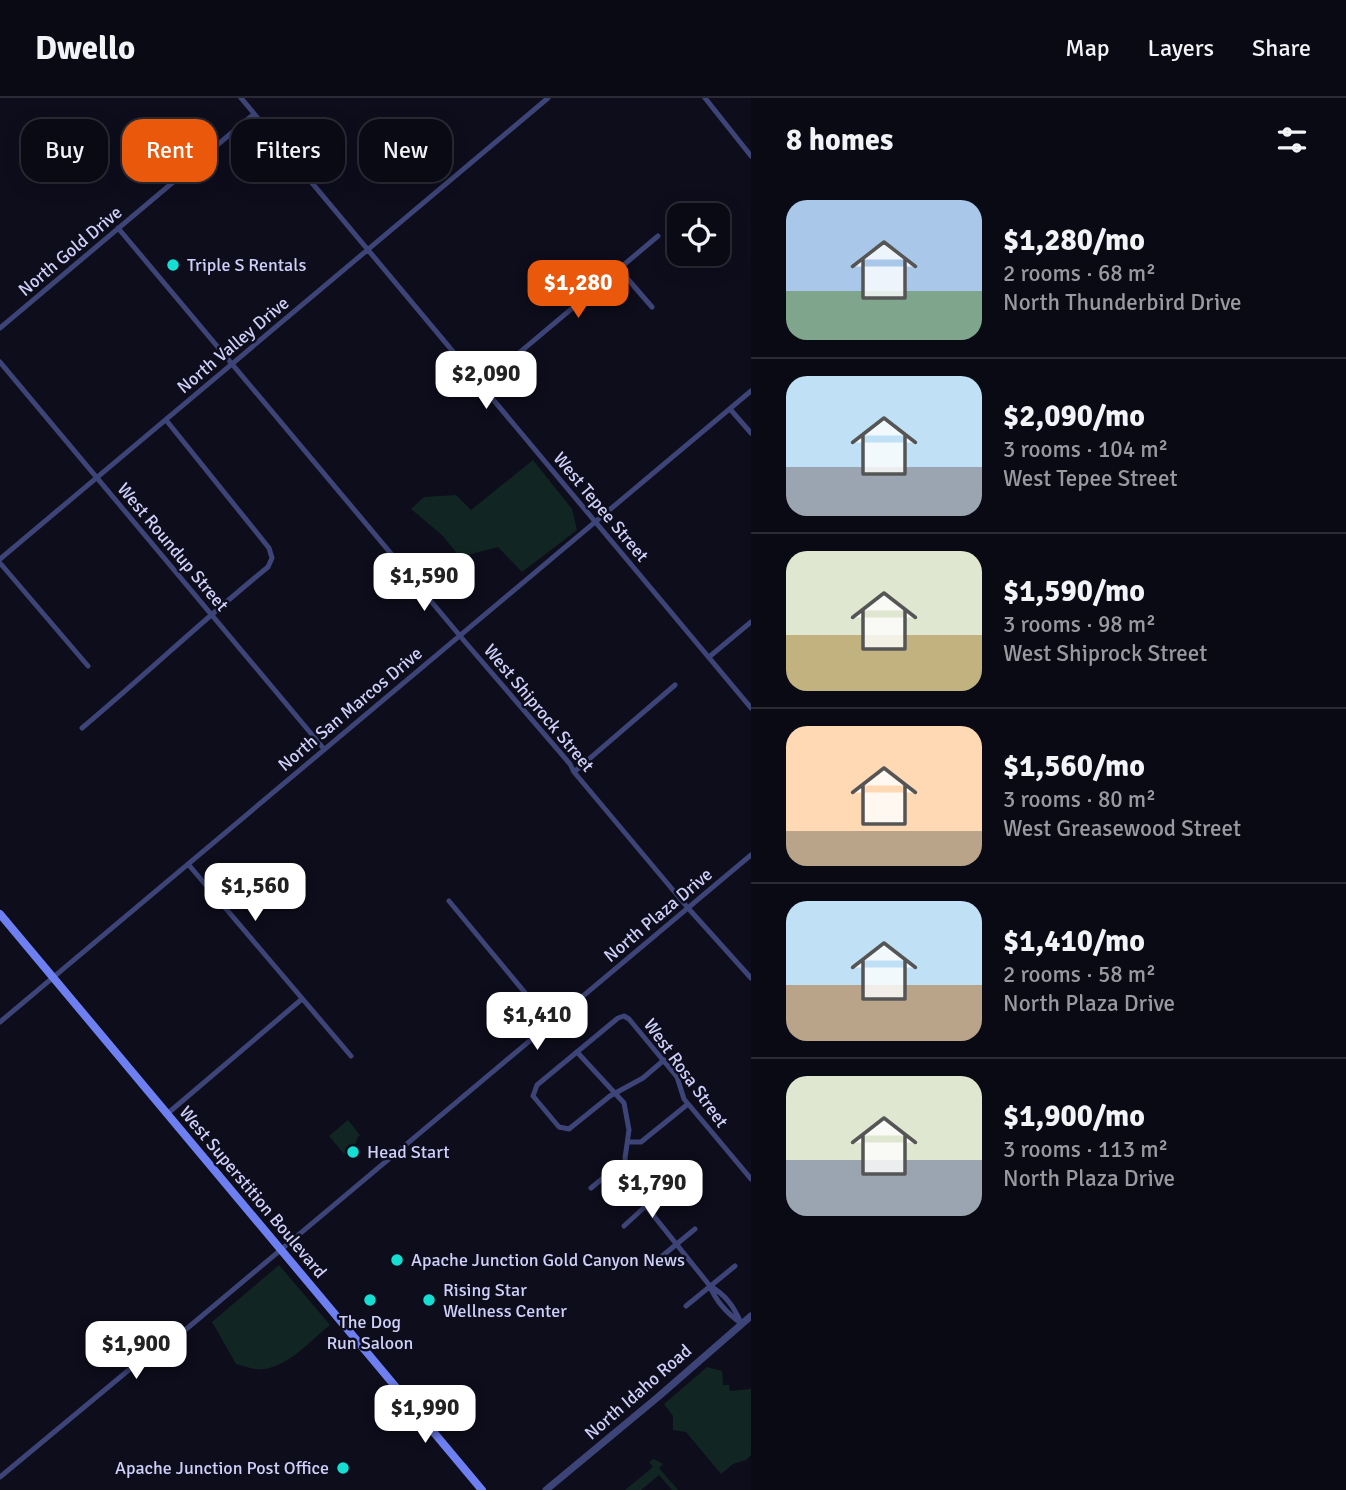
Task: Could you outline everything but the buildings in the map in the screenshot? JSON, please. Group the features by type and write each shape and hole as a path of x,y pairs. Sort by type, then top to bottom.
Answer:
{"main road":[{"name":"West Superstition Boulevard","path":"0,914 482,1490"}],"street":[{"name":"West Tepee Street","path":"241,98 751,708"},
{"name":"North Valley Drive","path":"0,561 548,98"},
{"path":"705,98 751,156"},
{"name":"North Gold Drive","path":"0,328 254,114"},
{"name":"West Shiprock Street","path":"118,228 688,908 751,978"},
{"path":"481,385 658,236"},
{"path":"619,269 652,307"},
{"name":"West Roundup Street","path":"0,362 324,749"},
{"name":"North San Marcos Drive","path":"0,1022 751,391"},
{"path":"730,409 751,433"},
{"path":"82,728 268,567 272,558 269,548 166,420"},
{"path":"0,561 88,666"},
{"path":"709,657 751,622"},
{"path":"574,772 675,685"},
{"name":"North Plaza Drive","path":"0,1477 148,1354 184,1331 751,855"},
{"path":"188,864 351,1056"},
{"path":"449,901 550,1023"},
{"path":"167,1114 302,999"},
{"name":"West Rosa Street","path":"577,1052 624,1016 664,1060 677,1077 688,1104 751,1179"},
{"path":"664,1060 643,1078 616,1093 566,1130 559,1127 533,1096 537,1085 577,1052 616,1093 624,1103 628,1115 625,1158 633,1191 710,1286 722,1292 742,1324"},
{"path":"628,1142 641,1142 688,1104"},
{"path":"591,1188 608,1174 626,1170"},
{"path":"624,1226 662,1191"},
{"path":"650,1266 695,1229"},
{"path":"686,1306 735,1266"},
{"name":"North Idaho Road","path":"546,1490 751,1316"}],"green space":[{"path":"533,460 572,509 577,530 522,572 498,547 460,557 442,535 411,509 424,497 456,495 471,510"},
{"path":"348,1120 360,1135 344,1154 329,1136"},
{"path":"279,1265 330,1325 291,1358 273,1367 258,1369 236,1364 212,1322"},
{"path":"707,1367 722,1371 723,1385 729,1385 730,1391 751,1389 751,1455 721,1474 686,1432 673,1430 673,1416 664,1404"},
{"path":"654,1459 663,1464 659,1468 678,1490 672,1490 659,1475 641,1490 625,1490 653,1467 649,1462"}],"place":[{"name":"Triple S Rentals","path":"173,265"},
{"name":"Head Start","path":"353,1152"},
{"name":"Apache Junction Gold Canyon News","path":"397,1260"},
{"name":"The Dog Run Saloon","path":"370,1300"},
{"name":"Rising Star Wellness Center","path":"429,1300"},
{"name":"Apache Junction Post Office","path":"343,1468"}]}
